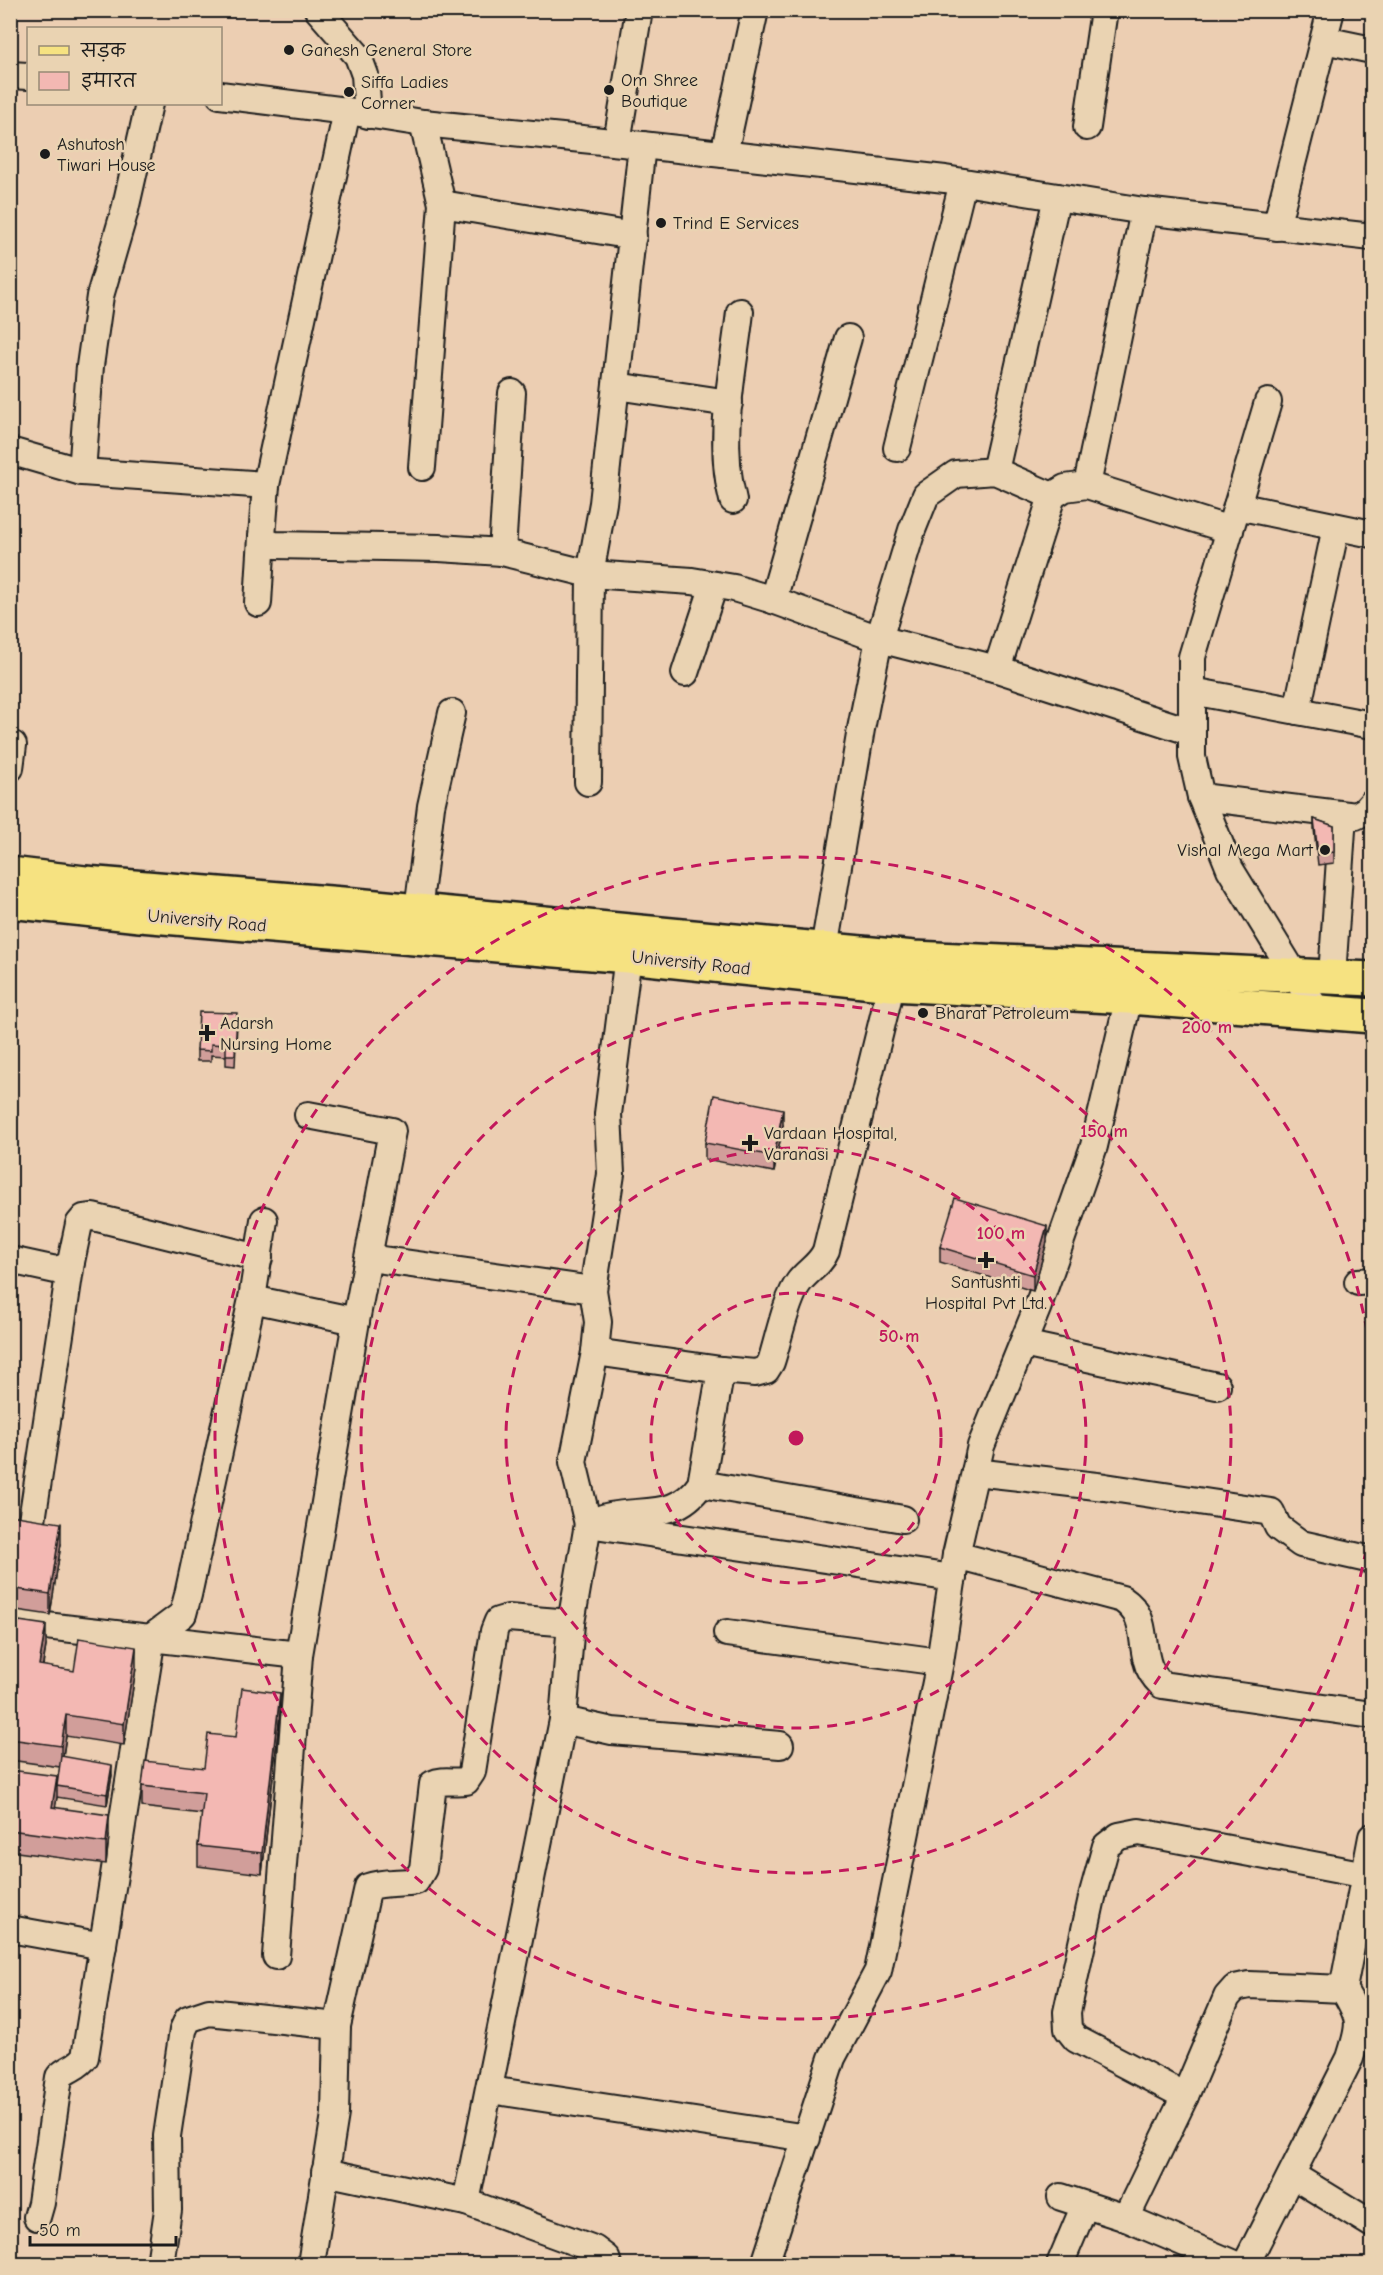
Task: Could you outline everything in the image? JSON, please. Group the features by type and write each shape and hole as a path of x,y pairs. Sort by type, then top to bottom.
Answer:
{"main road":[{"path":"10,874 86,883 418,911 822,963"},
{"name":"University Road","path":"10,901 140,915 628,956 822,963 1129,997 1372,1016"},
{"path":"895,970 1332,976 1372,979"}],"street":[{"path":"258,603 261,537 267,485 365,75 358,56 318,10"},
{"path":"588,782 590,574 603,503 633,236 630,143 639,10"},
{"path":"724,154 755,10"},
{"path":"1087,127 1104,10"},
{"path":"1276,227 1331,10"},
{"path":"1324,40 1372,50"},
{"path":"10,75 27,76"},
{"path":"222,95 423,123 630,143 963,182 1144,211 1372,237"},
{"path":"82,472 95,323 100,296 125,210 149,105"},
{"path":"422,467 442,204 423,123"},
{"path":"897,448 963,182"},
{"path":"995,471 1057,197"},
{"path":"442,204 633,236"},
{"path":"1087,485 1144,211"},
{"path":"733,500 726,475 726,427 740,312"},
{"path":"774,600 848,338"},
{"path":"616,386 729,403"},
{"path":"502,552 512,393"},
{"path":"1268,402 1192,657 1192,757 1201,797 1230,869 1317,1011"},
{"path":"10,451 82,472 267,485"},
{"path":"822,963 861,729 879,639 912,530 926,495 956,474 995,471 1052,496"},
{"path":"998,669 1052,496 1065,488 1087,485 1233,518 1336,527 1372,534"},
{"path":"1298,711 1336,527"},
{"path":"261,537 274,545 439,548 502,552 590,574 692,581 714,585 774,600 879,639 998,669 1192,732"},
{"path":"685,673 714,585"},
{"path":"1192,691 1372,725"},
{"path":"418,911 430,806 452,712"},
{"path":"1201,797 1356,816 1372,803"},
{"path":"1332,976 1343,814"},
{"path":"466,2202 563,1720 572,1623 588,1524 573,1462 596,1352 598,1322 593,1290 611,1174 608,1114 628,956"},
{"path":"596,1352 722,1370 755,1373 766,1370 771,1362 792,1294 799,1282 821,1261 895,970"},
{"path":"765,2265 832,2058 878,1971 940,1662 955,1567 981,1446 1023,1344 1094,1146 1129,997"},
{"path":"276,1956 299,1655 356,1321 392,1131 308,1114"},
{"path":"259,1258 93,1217 84,1218 79,1224 71,1262 30,1527 10,1621 299,1655"},
{"path":"37,2217 59,2077 64,2071 81,2064 85,2057 152,1637 183,1614 252,1299 264,1220"},
{"path":"369,1258 593,1290"},
{"path":"10,1260 56,1270 71,1262"},
{"path":"252,1299 356,1321"},
{"path":"1023,1344 1217,1386"},
{"path":"588,1524 609,1516 661,1512 695,1492 701,1484 722,1370"},
{"path":"975,1472 1105,1487 1271,1512 1278,1527 1301,1544 1372,1560"},
{"path":"701,1484 903,1519"},
{"path":"588,1524 955,1567 1122,1599 1132,1606 1140,1618 1147,1663 1152,1674 1162,1685 1372,1715"},
{"path":"311,2265 336,2114 337,2026 368,1887 379,1883 402,1884 416,1881 423,1869 433,1784 440,1781 456,1783 466,1781 472,1772 494,1631 498,1621 508,1618 572,1623"},
{"path":"727,1633 940,1662"},
{"path":"563,1720 612,1731 780,1745"},
{"path":"1185,2096 1076,2038 1068,2029 1067,2012 1093,1893 1106,1846 1119,1836 1139,1832 1366,1875"},
{"path":"1246,2265 1350,2058 1359,2030 1355,2008 1343,1989 1372,1837"},
{"path":"10,1929 103,1946"},
{"path":"1126,2218 1185,2096 1227,1997 1235,1988 1249,1985 1343,1989"},
{"path":"160,2265 168,2210 167,2136 183,2030 188,2019 209,2012 337,2026"},
{"path":"490,2090 807,2138"},
{"path":"325,2172 466,2202 594,2249 606,2258 608,2265"},
{"path":"1292,2175 1372,2224"},
{"path":"1061,2197 1126,2218 1234,2265"},
{"path":"1060,2265 1086,2205"}],"building":[{"name":"Vishal Mega Mart","path":"1314,819 1334,826 1334,852 1318,854"},
{"path":"199,1012 237,1013 235,1055 226,1055 226,1045 211,1044 211,1051 197,1050"},
{"path":"714,1095 783,1109 774,1156 705,1143"},
{"path":"955,1198 1047,1226 1033,1275 940,1247"},
{"path":"10,1515 61,1523 50,1594 10,1588"},
{"path":"19,1621 46,1625 39,1665 74,1671 79,1638 136,1647 124,1724 66,1715 61,1746 10,1739 10,1674"},
{"path":"242,1688 280,1693 262,1853 198,1846 204,1793 142,1786 145,1761 204,1768 208,1734 236,1737"},
{"path":"61,1756 112,1765 107,1794 57,1786"},
{"path":"10,1770 57,1776 52,1807 109,1815 106,1843 10,1830"}],"place":[{"name":"Ganesh General Store","path":"289,50"},
{"name":"Om Shree Boutique","path":"609,90"},
{"name":"Siffa Ladies Corner","path":"349,92"},
{"name":"Ashutosh Tiwari House","path":"45,154"},
{"name":"Trind E Services","path":"661,223"},
{"name":"Vishal Mega Mart","path":"1325,850"},
{"name":"Bharat Petroleum","path":"923,1013"},
{"name":"Adarsh Nursing Home","path":"207,1033"},
{"name":"Vardaan Hospital, Varanasi","path":"750,1143"},
{"name":"Santushti Hospital Pvt Ltd.","path":"986,1260"}]}
